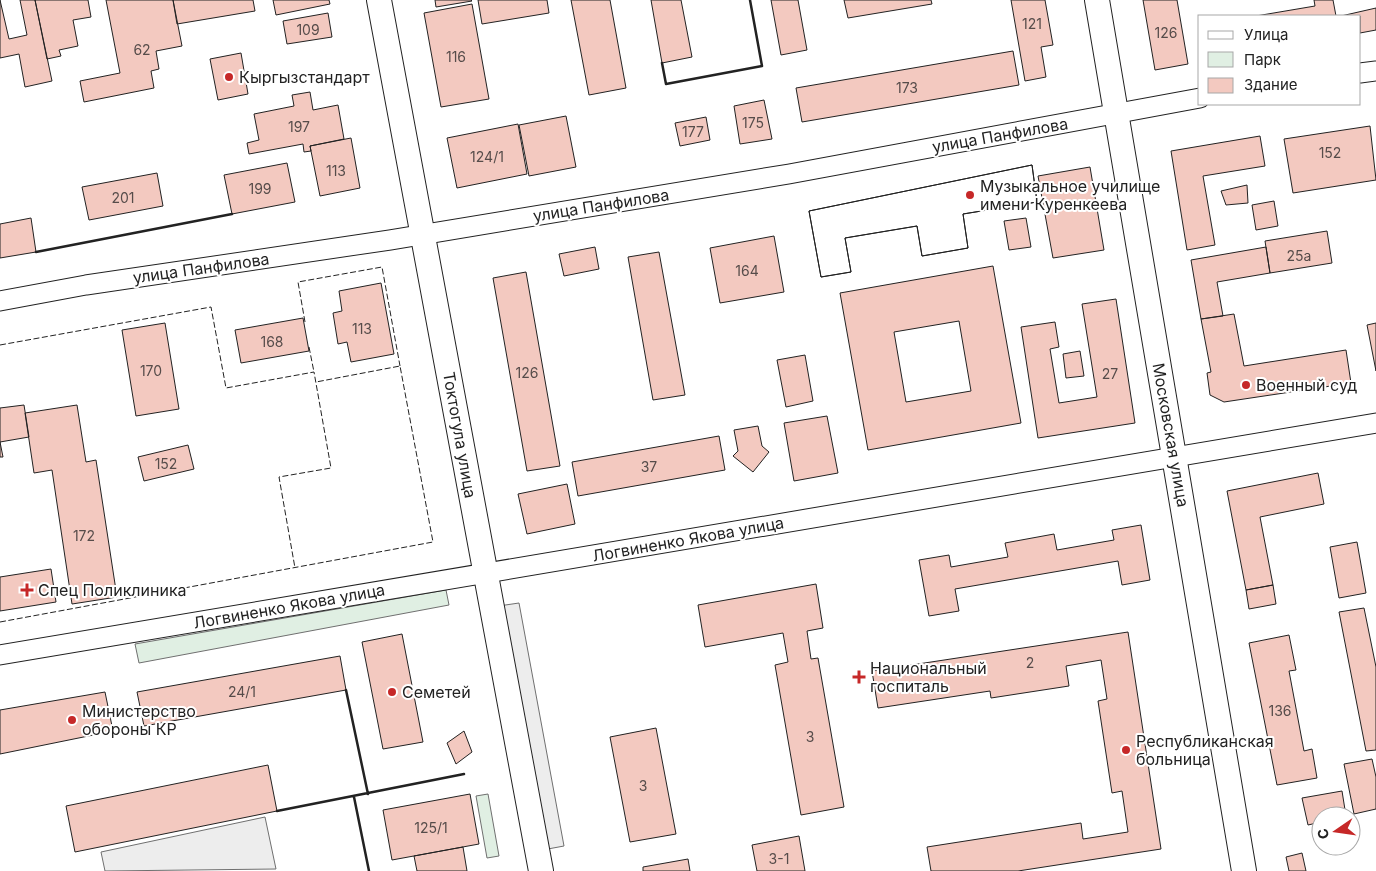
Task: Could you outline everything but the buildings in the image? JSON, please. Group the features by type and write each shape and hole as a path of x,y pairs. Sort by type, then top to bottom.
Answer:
{"main road":[{"name":"Токтогула улица","path":"378,0 541,871"},
{"name":"Московская улица","path":"1097,0 1244,871"}],"street":[{"path":"1361,73 1376,71"},
{"name":"улица Панфилова","path":"0,300 423,234 789,174 1198,98"},
{"name":"Логвиненко Якова улица","path":"0,655 1376,423"}],"green space":[{"path":"446,590 449,605 139,663 135,644"},
{"path":"488,794 499,856 487,858 476,796"}],"shaded area":[{"path":"519,603 564,846 537,851 492,607"},
{"path":"265,817 276,869 105,871 101,852"}],"fence":[{"path":"305,322 298,282 382,267 400,366"},
{"path":"0,345 211,307 226,388 314,372 331,468 279,477 295,568"},
{"path":"309,347 314,372"},
{"path":"0,622 433,542 400,366 316,382"}],"wall":[{"path":"662,63 666,84 762,66 750,0"},
{"path":"36,252 232,214"},
{"path":"346,690 368,794"},
{"path":"277,811 464,774"},
{"path":"354,797 369,871"}],"place":[{"name":"Кыргызстандарт","path":"229,77"},
{"name":"Музыкальное училище имени Куренкеева","path":"970,195"},
{"name":"Военный суд","path":"1246,385"},
{"name":"Спец Поликлиника","path":"27,590"},
{"name":"Национальный госпиталь","path":"859,677"},
{"name":"Семетей","path":"392,692"},
{"name":"Министерство обороны КР","path":"72,720"},
{"name":"Республиканская больница","path":"1126,750"}]}
